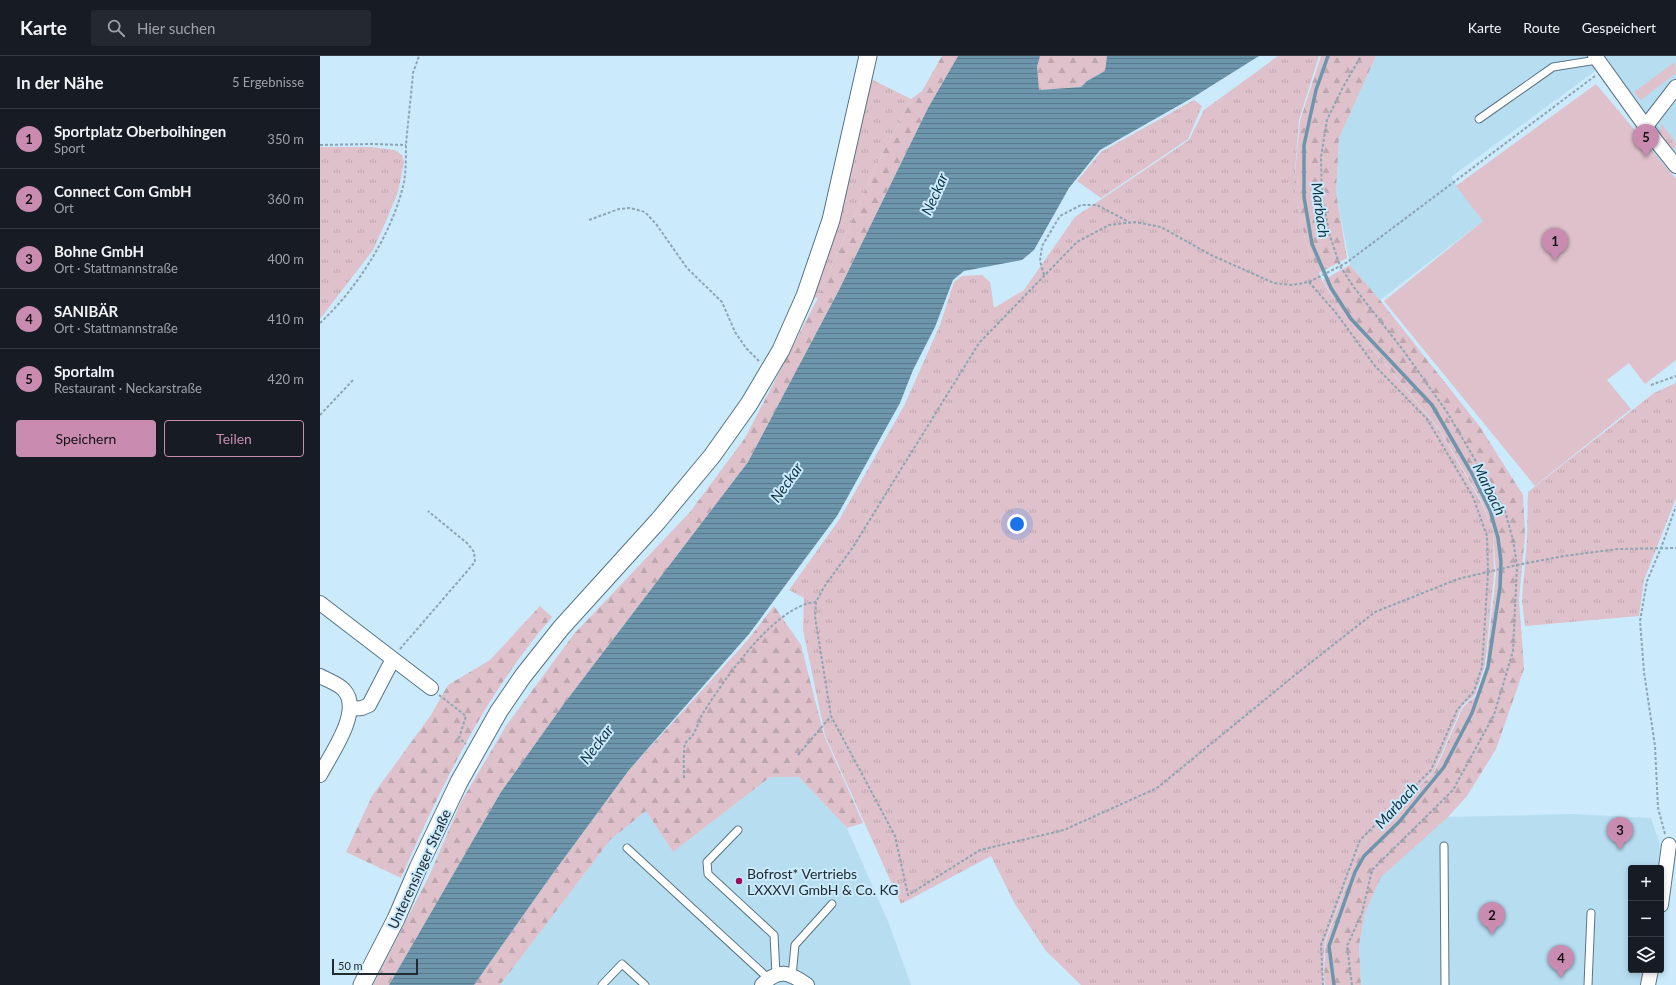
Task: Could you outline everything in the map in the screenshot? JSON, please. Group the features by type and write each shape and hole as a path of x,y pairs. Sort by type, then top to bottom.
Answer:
{"street":[{"name":"Unterensinger Straße","path":"362,985 396,919 418,868 459,782 468,746 499,711 535,660 575,612 658,522 699,473 737,423 781,350 802,302 824,242 841,180 868,56"},
{"path":"1599,62 1676,166"},
{"path":"1646,126 1676,87"},
{"path":"320,603 430,688"},
{"path":"350,709 362,708 369,705 393,659"},
{"path":"320,676 344,689 349,698 350,709 345,727 320,775"},
{"path":"1662,901 1669,845"},
{"path":"769,979 784,973 807,985"},
{"path":"1648,985 1650,973"}],"lane":[{"path":"1479,119 1553,67 1599,62"},
{"path":"738,830 707,862 708,874 774,935 769,979"},
{"path":"1444,846 1445,985"},
{"path":"627,848 769,979"},
{"path":"792,976 795,945 832,904"},
{"path":"1588,985 1591,912"},
{"path":"602,985 622,964 645,985"}],"path":[{"path":"320,323 350,289 371,261 387,231 398,203 404,181 413,73 419,56"},
{"path":"1352,985 1347,946 1362,912 1372,870 1453,790 1494,715 1514,651 1517,565 1514,540 1505,511 1448,412 1353,286 1340,266 1330,236 1322,198 1321,157 1327,120 1342,87 1362,56"},
{"path":"1599,62 1340,266 1309,282 1291,285 1274,283 1212,255 1161,227 1135,222 1109,225 1077,242 979,342 853,547 824,587 816,602 815,617 831,716 894,836 908,895 980,850 1064,830 1157,788 1295,675 1375,612 1458,579 1517,565 1564,556 1618,549 1676,548"},
{"path":"320,145 406,145"},
{"path":"1044,275 1040,261 1042,246 1060,216 1082,205 1097,205 1130,222"},
{"path":"588,220 619,209 630,208 645,212 656,224 687,268 722,302 735,332 746,348 760,362 764,356"},
{"path":"1309,282 1336,313 1375,366 1426,419 1472,497 1487,536 1488,572 1482,667 1474,691 1457,710 1431,770 1360,840 1321,945 1323,985"},
{"path":"1651,386 1676,376"},
{"path":"320,415 354,379"},
{"path":"1669,845 1658,808 1655,746 1644,672 1640,621 1647,581 1676,506"},
{"path":"393,659 475,562 474,552 468,544 428,511"},
{"path":"684,778 685,744 693,735 702,714 733,672 757,641 786,613 805,603 816,602"},
{"path":"430,688 466,716 459,738 468,746"},
{"path":"798,755 831,716"}],"shaded area":[{"path":"1376,56 1676,56 1676,155 1606,63 1451,177 1483,221 1380,300 1350,265 1336,192 1339,138"},
{"path":"770,777 799,777 847,828 889,924 911,985 500,985 610,840 646,811 673,852"},
{"path":"1573,814 1651,818 1660,845 1660,865 1628,865 1628,973 1643,973 1641,985 1361,985 1359,945 1365,913 1381,876 1448,817"}],"green space":[{"path":"942,56 958,56 928,108 839,290 748,462 563,705 501,792 389,985 373,985 429,876 461,802 506,726 574,634 690,512 745,438 818,298 874,170 911,99 922,91"},
{"path":"1040,56 1107,56 1105,71 1087,81 1081,87 1038,90 1036,67"},
{"path":"1278,56 1319,56 1299,120 1294,185 1306,244 1322,280 1339,308 1440,431 1481,502 1493,530 1494,574 1485,665 1475,695 1462,706 1434,771 1361,844 1325,941 1323,976 1324,985 1081,985 1046,951 1015,904 991,856 901,904 825,735 803,630 804,598 789,590 839,520 904,406 940,325 954,282 962,276 982,275 990,282 994,308 1024,290 1075,217 1189,140 1204,110"},
{"path":"1321,56 1376,56 1339,138 1336,192 1347,258 1319,273 1306,244 1294,185 1300,121"},
{"path":"1675,62 1676,73 1641,100 1634,92"},
{"path":"871,79 911,99 874,170 818,298 811,297"},
{"path":"1596,84 1676,179 1676,360 1645,384 1629,363 1607,380 1631,409 1535,486 1384,301 1483,221 1456,186"},
{"path":"1194,100 1202,106 1188,139 1101,198 1077,181 1101,152"},
{"path":"1661,123 1676,143 1676,146 1672,150 1660,133"},
{"path":"320,147 370,147 395,150 402,155 404,162 398,192 373,250 320,319"},
{"path":"1350,265 1380,300 1480,427 1523,495 1525,536 1519,599 1524,669 1496,749 1467,796 1448,817 1381,877 1365,913 1359,945 1361,985 1325,985 1324,976 1326,941 1361,844 1435,771 1463,707 1476,696 1486,666 1496,575 1493,530 1482,502 1440,430 1339,308 1323,280"},
{"path":"1676,383 1676,498 1644,580 1639,616 1525,626 1522,600 1527,539 1528,492 1654,393"},
{"path":"540,606 552,617 528,646 486,709 449,775 401,878 346,852 372,796 431,715 448,685 490,660"},
{"path":"774,606 801,645 824,735 863,823 847,828 799,777 770,777 673,852 646,811 610,840 500,985 474,985 551,876 629,770 747,641"}],"water":[{"name":"Neckar","path":"958,56 1040,56 1037,67 1039,90 1081,87 1087,81 1105,71 1107,56 1259,56 1192,98 1100,150 1069,188 1034,250 1022,260 964,271 953,280 935,327 913,370 900,403 837,516 749,634 629,770 551,876 474,985 389,985 501,792 563,705 748,462 839,290 928,108"}],"waterway":[{"name":"Marbach","path":"1328,56 1316,90 1304,145 1304,197 1312,244 1331,288 1351,319 1432,405 1471,472 1490,510 1498,538 1501,562 1500,587 1488,667 1472,713 1444,767 1399,822 1364,856 1355,872 1329,946 1334,985"}],"place":[{"name":"Sportalm","path":"1646,157"},
{"name":"Sportplatz Oberboihingen","path":"1555,261"},
{"name":"Bohne GmbH","path":"1620,850"},
{"name":"Bofrost* Vertriebs LXXXVI GmbH & Co. KG","path":"739,881"},
{"name":"Connect Com GmbH","path":"1492,935"},
{"name":"SANIBÄR","path":"1561,978"}]}
